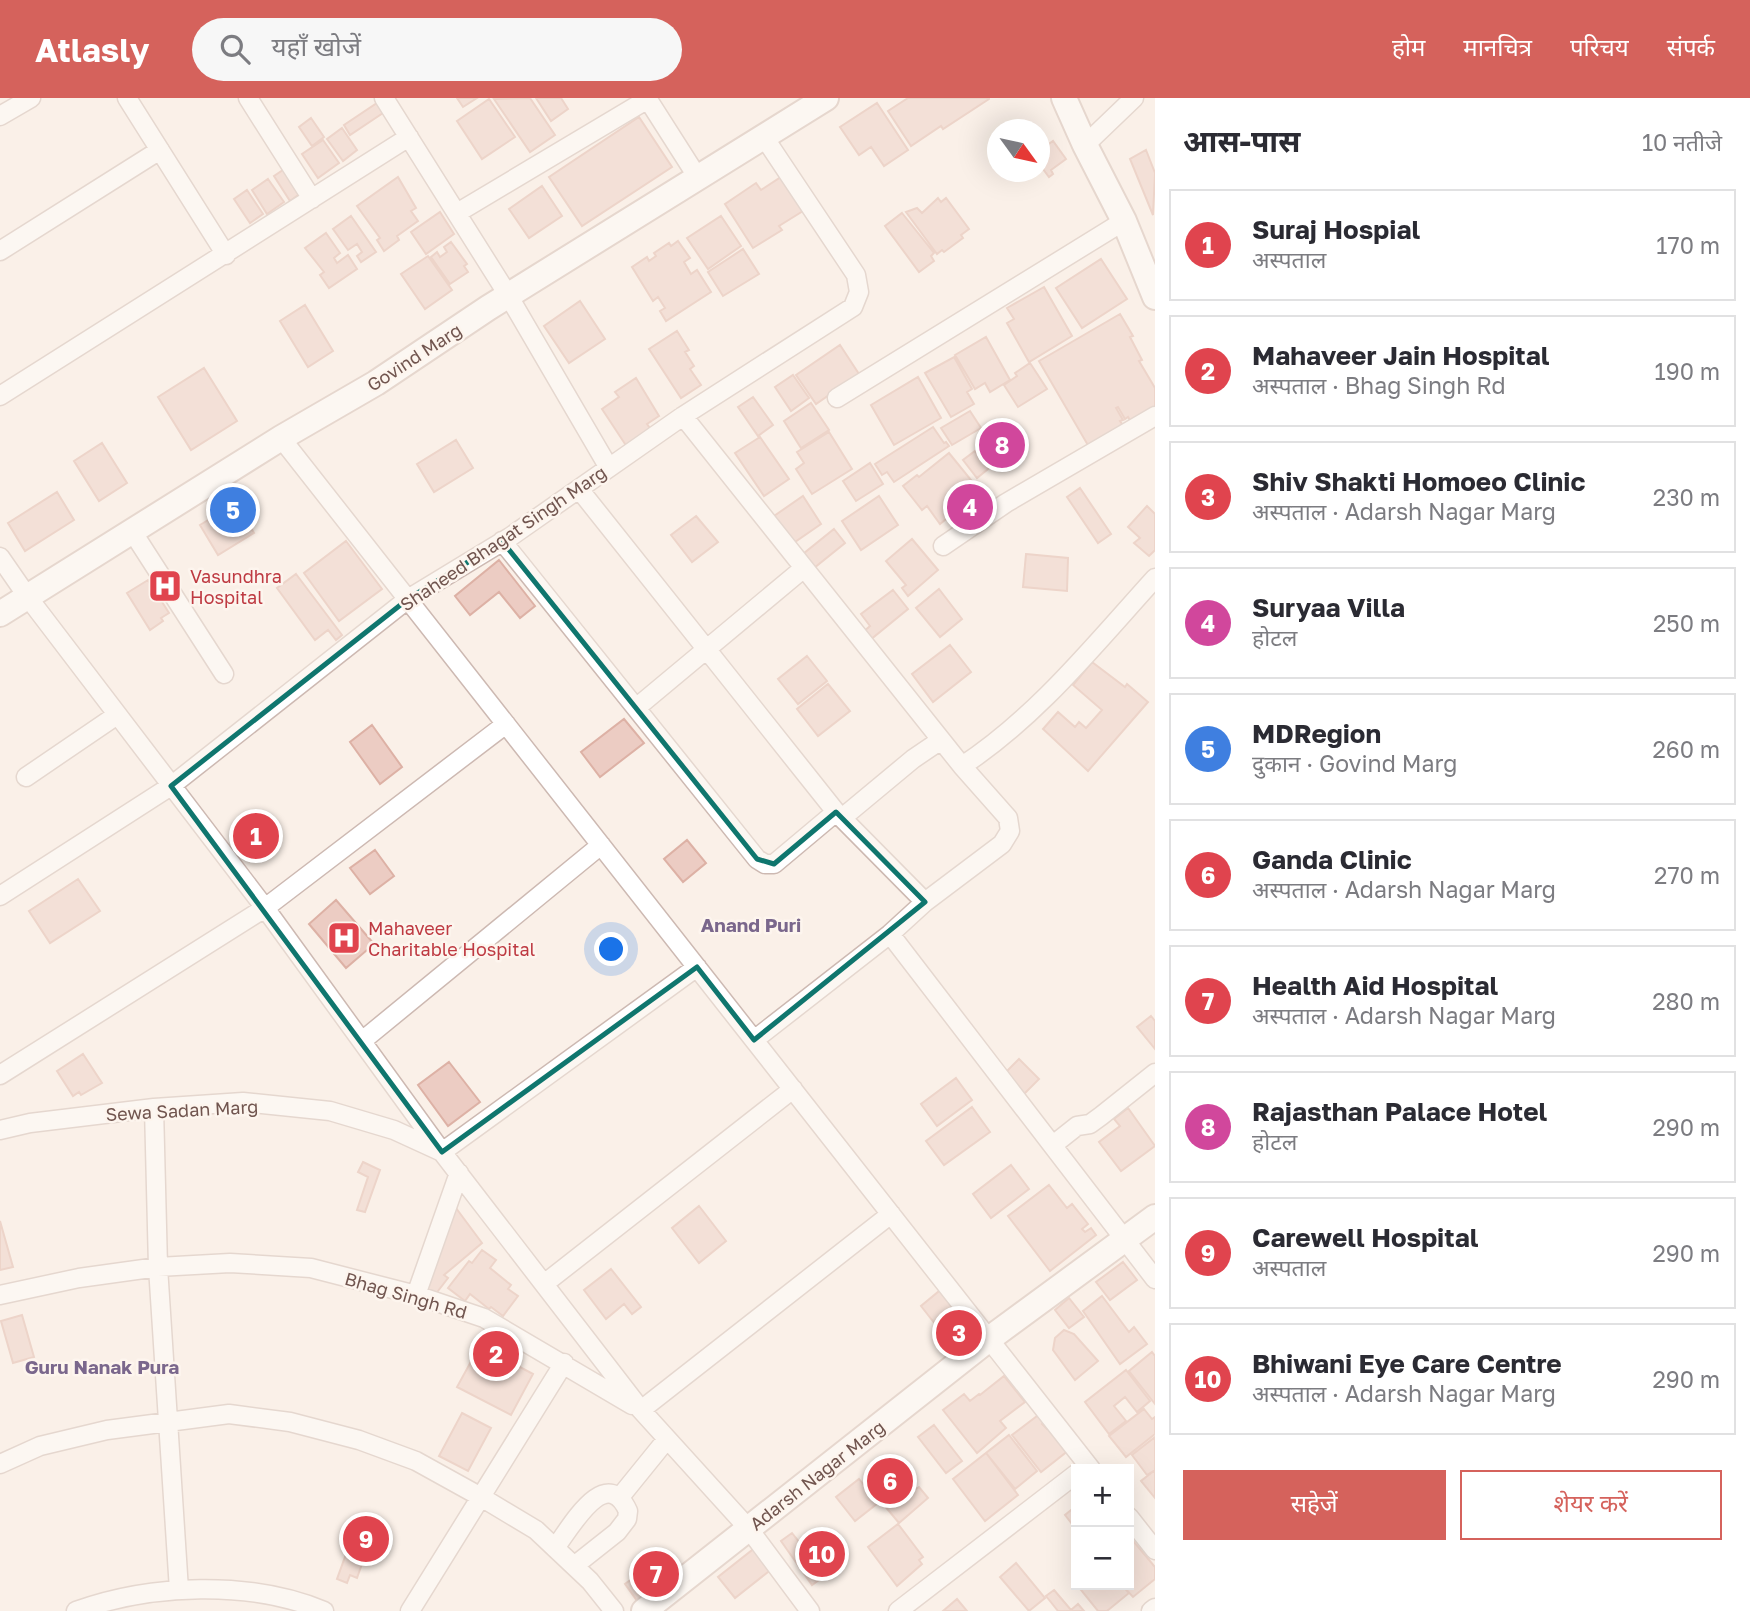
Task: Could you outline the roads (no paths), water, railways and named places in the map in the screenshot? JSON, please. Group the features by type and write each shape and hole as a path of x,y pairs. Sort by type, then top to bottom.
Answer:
{"street":[{"path":"0,116 31,98"},
{"path":"127,98 226,255"},
{"path":"248,98 312,199"},
{"path":"384,98 508,295 609,468"},
{"name":"Govind Marg","path":"0,614 281,438 376,383 508,295 826,98"},
{"path":"1085,145 1134,98"},
{"path":"457,213 648,99 698,178"},
{"path":"1064,103 1124,221 1155,297"},
{"name":"Shaheed Bhagat Singh Marg","path":"0,896 171,786 408,599 502,541 683,416 853,307 859,292 856,275 764,137"},
{"path":"3,388 226,255 409,138"},
{"path":"0,251 160,150"},
{"path":"837,398 1124,221"},
{"path":"683,416 962,766 1008,818 1010,831 1002,844 925,902 890,934 754,1040"},
{"path":"943,546 1006,503 1155,416"},
{"path":"281,438 989,1339 1080,1464"},
{"path":"579,489 839,815 925,902"},
{"path":"132,531 224,674"},
{"path":"502,541 757,859 765,864 774,864 941,740"},
{"path":"0,557 265,908 458,1173 641,1410 749,1529 810,1611"},
{"path":"636,708 804,568"},
{"path":"962,766 1015,725 1054,688 1155,578"},
{"path":"26,777 117,715"},
{"path":"0,1075 265,908 506,724"},
{"path":"362,1041 601,845"},
{"path":"890,934 1155,1279"},
{"path":"442,1152 696,967"},
{"path":"1053,1145 1077,1126 1090,1124 1155,1073"},
{"path":"544,1284 793,1089"},
{"name":"Sewa Sadan Marg","path":"0,1130 30,1123 154,1108 243,1102 330,1111 394,1129 442,1152"},
{"path":"154,1108 158,1267 179,1590"},
{"path":"416,1294 458,1173"},
{"path":"641,1410 891,1214"},
{"name":"Adarsh Nagar Marg","path":"645,1611 989,1339 1155,1217"},
{"name":"Bhag Singh Rd","path":"0,1295 79,1278 158,1267 230,1263 311,1268 416,1294 484,1318 641,1410"},
{"path":"410,1611 564,1363"},
{"path":"0,1464 40,1446 107,1430 229,1414 290,1422 359,1440 416,1461 481,1497 536,1530 590,1581 614,1611"},
{"path":"620,1497 667,1439"},
{"path":"898,1611 1071,1479"},
{"path":"555,1548 583,1510 596,1499 612,1492 620,1497 628,1511 624,1525 574,1566"},
{"path":"1134,1523 1155,1550"},
{"path":"76,1611 123,1597 179,1590 224,1590 266,1595 324,1611"},
{"path":"1151,1611 1155,1608"}],"place":[{"name":"Rajasthan Palace Hotel","path":"1002,445"},
{"name":"Suryaa Villa","path":"970,507"},
{"name":"MDRegion","path":"233,510"},
{"name":"Vasundhra Hospital","path":"165,586"},
{"name":"Suraj Hospial","path":"256,836"},
{"name":"Mahaveer Charitable Hospital","path":"344,938"},
{"name":"Shiv Shakti Homoeo Clinic","path":"959,1333"},
{"name":"Mahaveer Jain Hospital","path":"496,1354"},
{"name":"Ganda Clinic","path":"890,1481"},
{"name":"Carewell Hospital","path":"366,1539"},
{"name":"Bhiwani Eye Care Centre","path":"822,1554"},
{"name":"Health Aid Hospital","path":"656,1574"}],"district":[{"name":"Anand Puri","path":"751,924"},
{"name":"Guru Nanak Pura","path":"102,1366"}]}
